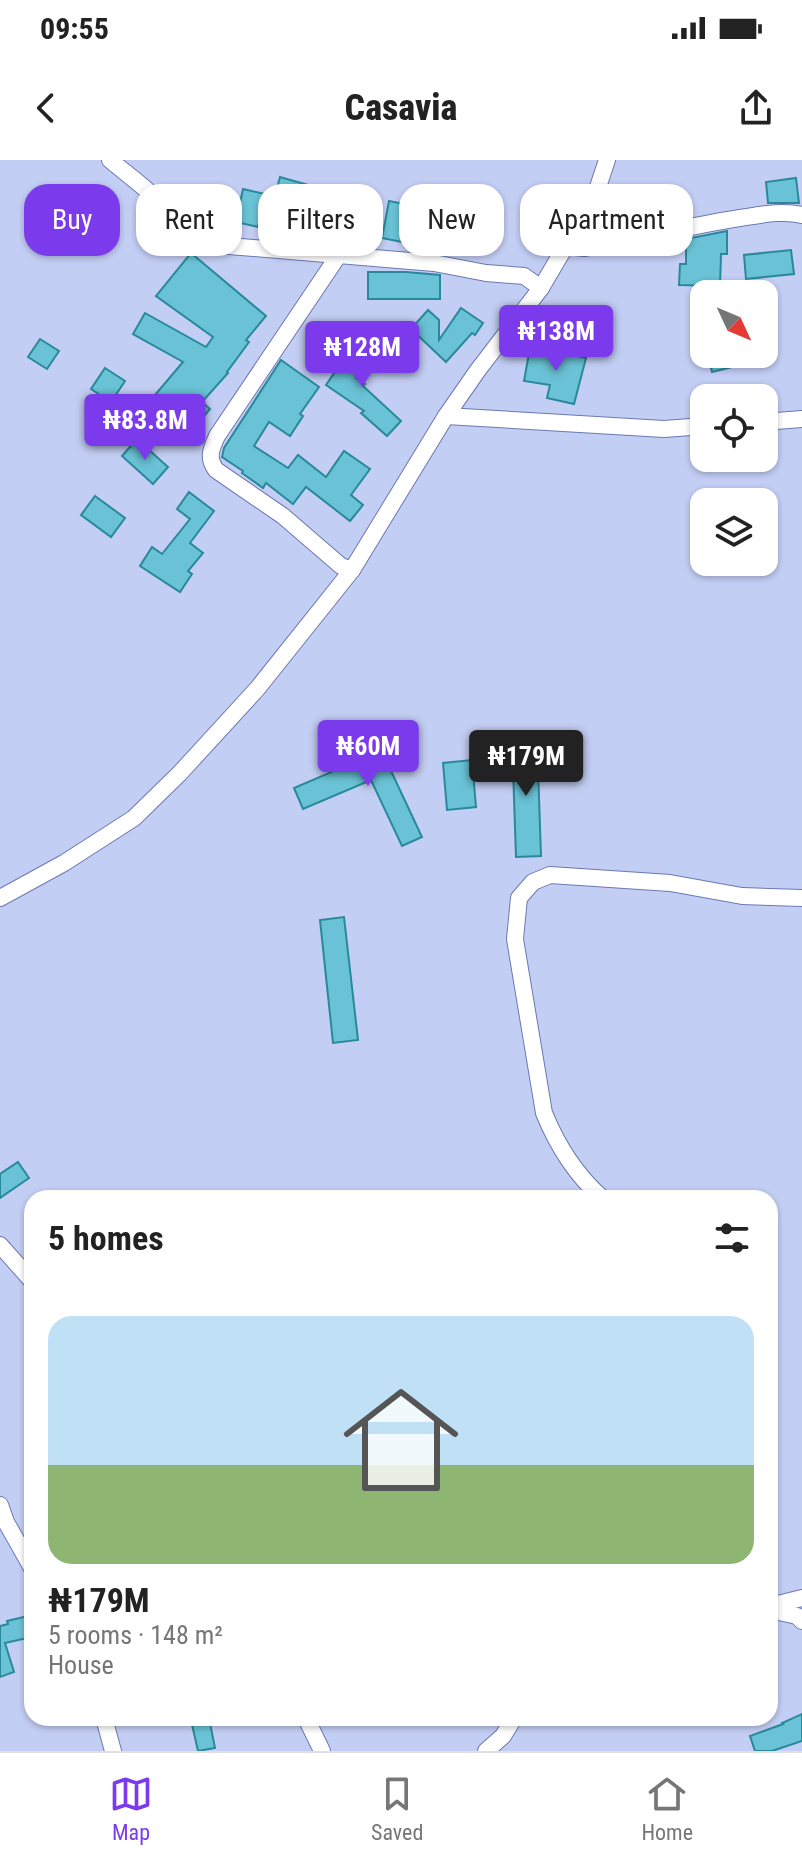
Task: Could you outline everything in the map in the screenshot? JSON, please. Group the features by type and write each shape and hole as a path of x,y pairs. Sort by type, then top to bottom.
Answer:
{"street":[{"path":"110,160 201,238 229,246 258,249"},
{"path":"599,184 607,160"},
{"path":"693,226 773,213 802,215"},
{"path":"352,570 341,566 283,516 216,470 210,454 217,436 338,256 434,263 486,273 524,276 541,288"},
{"path":"0,898 64,863 134,818 257,689 352,570 446,416 541,288 561,256"},
{"path":"446,416 664,429 690,427"},
{"path":"778,421 802,419"},
{"path":"593,1190 554,1138 544,1113 515,939 519,898 533,882 550,875 670,883 742,896 802,898"},
{"path":"0,1245 24,1272"},
{"path":"0,1505 3,1523 24,1556"},
{"path":"778,1606 802,1598"},
{"path":"778,1610 797,1616 802,1621"},
{"path":"106,1726 113,1751"},
{"path":"310,1726 322,1751"},
{"path":"486,1751 509,1726"}],"building":[{"path":"280,177 304,184 278,184"},
{"path":"796,178 799,203 768,203 766,182"},
{"path":"243,189 258,192 258,227 242,223"},
{"path":"389,201 399,203 399,241 383,238"},
{"path":"727,231 727,254 721,254 720,280 690,280 690,285 679,285 680,264 686,264 686,256 693,256 693,238"},
{"path":"791,250 794,274 746,279 744,255"},
{"path":"189,256 195,256 266,316 246,340 249,342 228,373 202,402 210,409 194,428 155,395 183,362 133,334 145,313 206,347 213,337 156,296"},
{"path":"368,272 440,275 440,299 368,299"},
{"path":"461,308 483,323 475,335 472,333 446,362 411,329 428,310 439,320 439,340"},
{"path":"40,339 59,351 47,369 28,357"},
{"path":"361,341 376,356 356,378 401,421 387,436 361,413 364,411 326,385"},
{"path":"530,348 586,358 574,404 547,398 550,385 524,381"},
{"path":"281,360 319,387 300,414 303,416 290,436 269,422 254,446 288,468 298,455 326,477 344,451 370,469 351,495 363,505 350,521 306,487 293,504 266,483 263,488 222,457 224,448"},
{"path":"105,368 125,381 111,402 91,389"},
{"path":"137,439 168,467 153,484 122,456"},
{"path":"189,492 214,511 190,543 203,553 188,571 192,574 180,592 140,566 152,547 162,554 190,519 177,509"},
{"path":"95,496 125,518 111,537 81,515"},
{"path":"537,738 541,856 516,857 512,739"},
{"path":"399,743 408,764 391,771 422,837 402,846 371,780 303,809 294,788"},
{"path":"472,760 476,807 447,810 443,763"},
{"path":"344,917 358,1040 333,1043 320,920"},
{"path":"18,1162 29,1178 0,1198 0,1174"},
{"path":"24,1617 24,1639 5,1643 14,1672 0,1677 0,1626 8,1624 7,1621"},
{"path":"802,1714 802,1741 772,1751 755,1751 750,1736"},
{"path":"192,1726 211,1726 215,1748 198,1751"}]}
